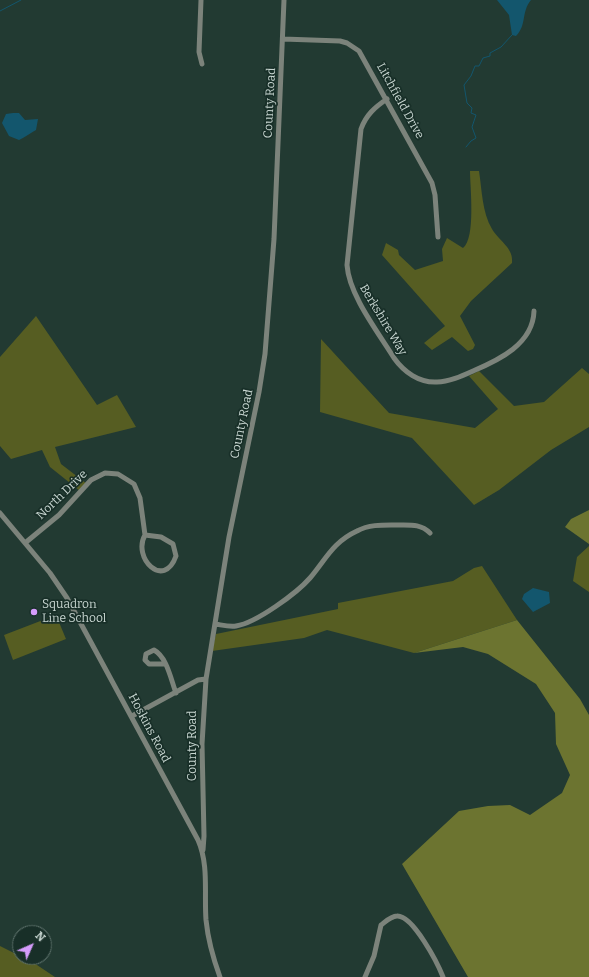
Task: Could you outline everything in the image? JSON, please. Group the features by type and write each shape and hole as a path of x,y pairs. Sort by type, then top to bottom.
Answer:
{"street":[{"path":"201,0 198,52 202,64"},
{"name":"County Road","path":"202,850 204,836 202,744 206,679 229,537 259,392 265,354 274,239 284,0"},
{"name":"Litchfield Drive","path":"283,38 340,41 355,47 366,60 432,183 435,195 438,237"},
{"name":"Berkshire Way","path":"387,100 379,104 368,115 361,129 347,265 349,279 354,292 400,367 413,376 432,382 448,381 486,365 512,351 527,334 534,322 534,311"},
{"name":"North Drive","path":"25,543 59,515 91,480 105,473 124,476 134,484 140,498 145,535 143,540 145,562 149,567 156,570 166,570 170,567 176,556 173,544 161,536 145,535"},
{"name":"Hoskins Road","path":"0,512 67,598 132,716 202,850 207,924 211,952 220,977"},
{"path":"215,624 228,626 242,624 289,598 310,578 335,545 359,530 379,525 416,525 424,528 430,533"},
{"path":"164,664 176,693"},
{"path":"132,716 198,680 206,679"},
{"path":"365,977 374,956 381,925 396,916 402,916 414,926 443,977"}],"green space":[{"path":"470,171 479,171 486,215 492,229 511,253 512,263 471,301 460,316 475,345 473,349 468,351 452,337 432,350 424,343 445,326 382,255 386,243 398,250 399,255 415,270 443,261 442,249 447,238 463,248 470,234 471,223"},
{"path":"36,316 97,405 117,395 136,427 55,447 61,464 87,484 80,491 50,467 42,450 11,459 0,446 0,357"},
{"path":"321,339 389,413 475,428 498,409 469,376 479,371 514,406 544,402 582,368 589,374 589,427 551,450 499,490 474,505 412,438 320,412"},
{"path":"589,510 589,544 565,527 571,519"},
{"path":"589,546 589,592 573,581 577,557"},
{"path":"482,566 517,620 414,653 327,630 304,638 212,651 216,634 338,609 338,603 453,581 474,568"},
{"path":"56,615 66,639 13,660 4,635"},
{"path":"517,620 580,699 589,715 589,977 468,977 402,864 459,811 488,806 510,805 530,815 562,793 570,775 556,744 555,713 536,684 488,654 463,647 414,653"},
{"path":"0,946 12,952 12,965 37,965 55,977 0,977"}],"water":[{"path":"497,0 531,0 526,9 522,27 516,36 512,35 509,15"},
{"path":"19,113 25,120 38,119 36,130 19,140 9,136 2,123 6,114"},
{"path":"533,588 549,592 550,603 533,612 522,599 524,594"}],"waterway":[{"path":"0,11 21,0"},
{"path":"466,147 476,138 472,127 476,115 471,113 472,108 467,103 464,85 471,76 475,66 479,66 483,58 490,56 490,53 501,47 512,35"}],"place":[{"name":"Squadron Line School","path":"34,612"}]}
